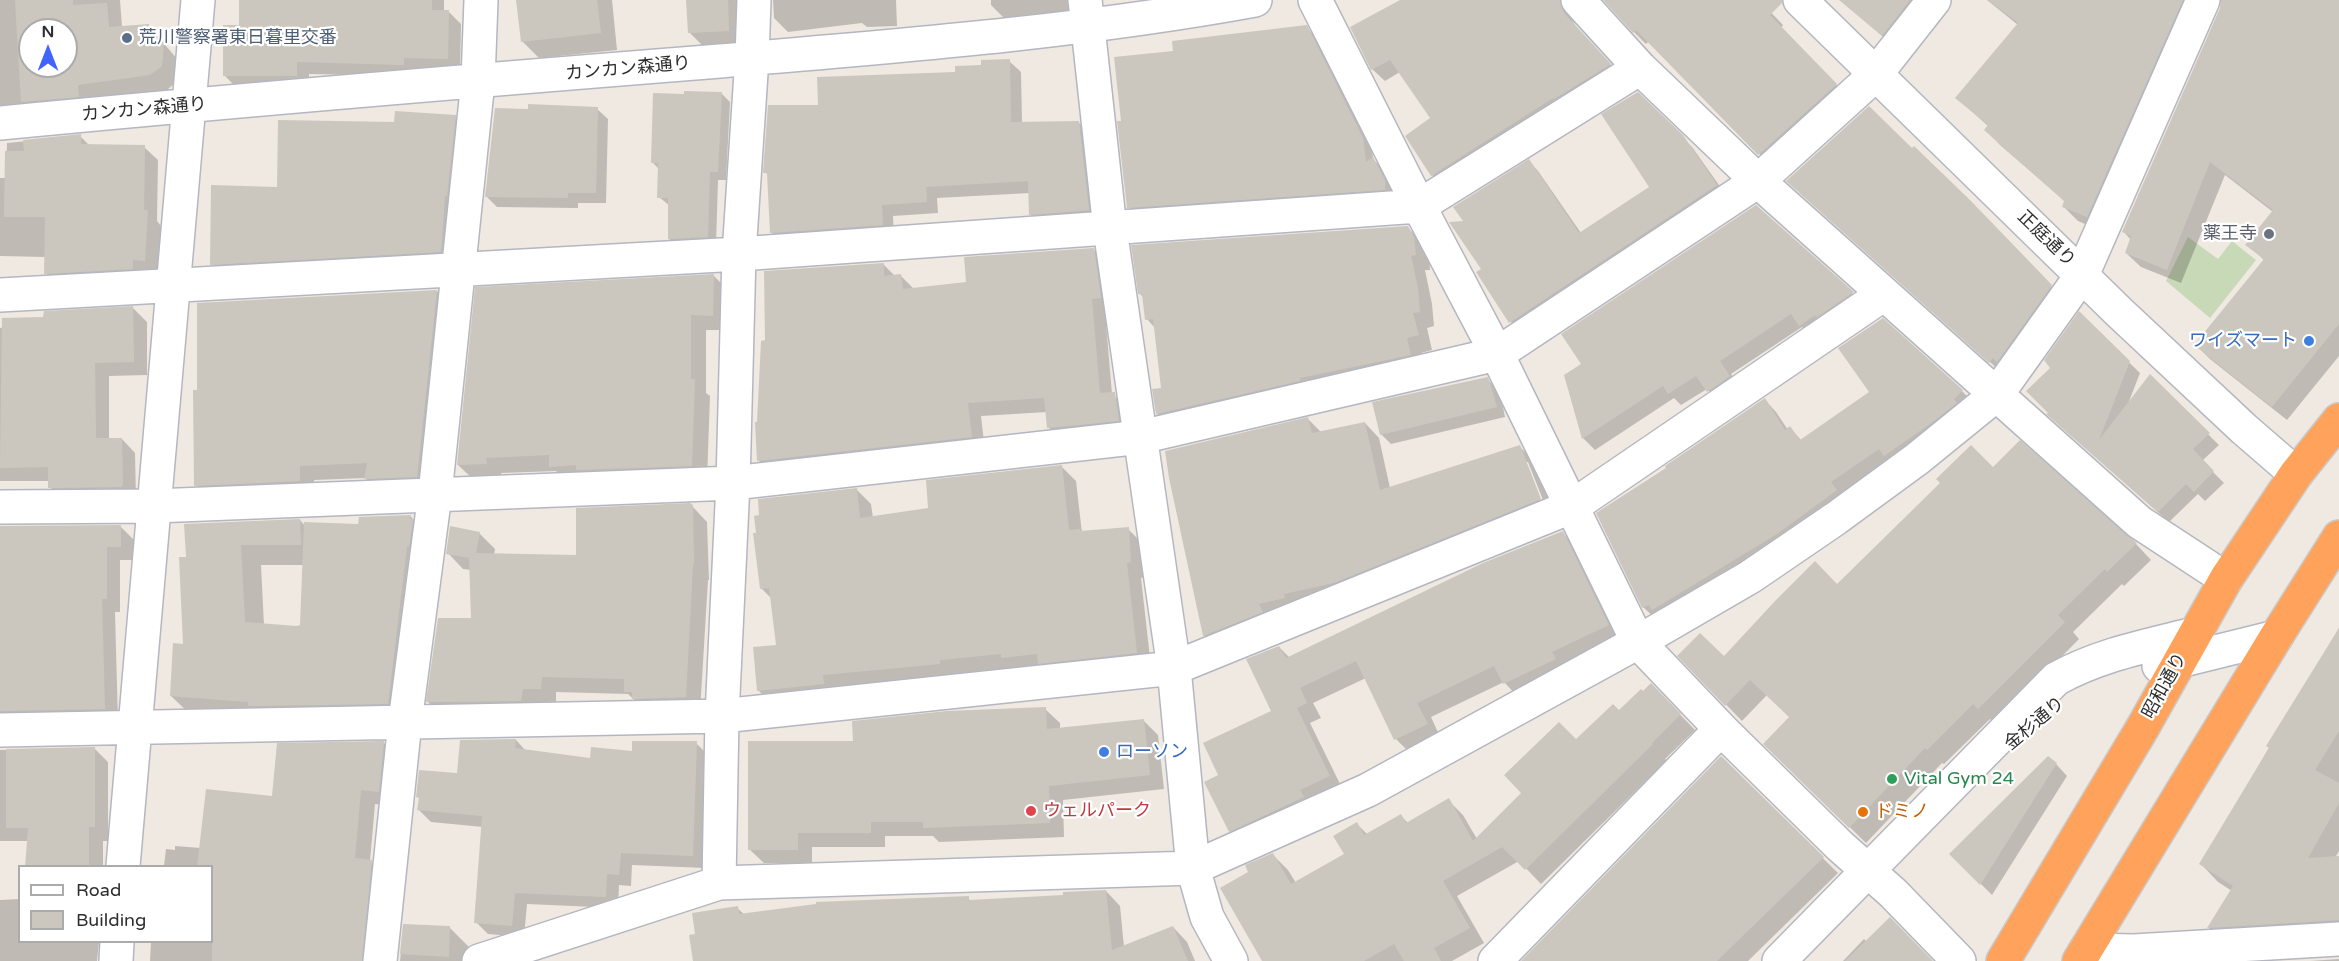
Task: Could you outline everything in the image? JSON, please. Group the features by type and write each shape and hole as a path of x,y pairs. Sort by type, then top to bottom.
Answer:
{"highway":[{"name":"昭和通り","path":"2003,961 2143,727 2226,579 2296,474 2339,420"},
{"path":"2082,955 2339,537"}],"street":[{"path":"123,865 198,0"},
{"path":"381,961 405,722 435,494 478,81 481,0"},
{"path":"718,883 739,254 754,0"},
{"name":"カンカン森通り","path":"0,123 752,58 1087,13 1255,0"},
{"path":"1315,0 1497,354 1638,642 1722,729 1840,846 1893,893 1959,961"},
{"path":"1578,0 1640,68 1758,181 2139,522 2226,579"},
{"name":"正庭通り","path":"1800,0 2082,275 2235,421 2296,474"},
{"path":"0,507 154,506 733,483 1141,436 1497,354 1758,181 1875,75 1934,0"},
{"path":"479,961 718,883 1193,868 1368,790 1638,642 1750,577 1835,519 1917,459 1997,394 2082,275 2203,0"},
{"path":"1087,13 1110,229 1174,668 1193,868 1207,917 1231,961"},
{"path":"0,295 739,254 1419,206 1640,68"},
{"path":"0,730 722,716 1174,668 1573,506 1884,294"},
{"name":"金杉通り","path":"1779,961 1868,871 2060,700 2101,681 2186,648 2276,637"},
{"path":"1495,961 1722,729"},
{"path":"2082,955 2134,951 2248,953 2339,939"},
{"path":"116,961 117,943"}],"green space":[{"path":"2188,237 2218,259 2232,241 2256,260 2210,318 2166,281"}],"building":[{"path":"15,0 73,0 73,5 107,3 109,27 149,24 147,43 164,43 162,66 150,75 78,85 79,97 21,102 20,78 78,78 78,18 18,18 18,51"},
{"path":"239,0 432,0 432,10 449,10 448,59 404,58 404,65 297,62 297,76 223,76 223,25 239,25"},
{"path":"516,0 597,0 601,33 521,42"},
{"path":"686,0 728,0 729,31 688,33"},
{"path":"1400,0 1560,0 1564,13 1611,64 1431,176 1405,136 1430,118 1390,60 1371,70 1350,27"},
{"path":"1603,0 1782,0 1782,3 1770,15 1837,84 1758,155 1636,30 1633,33"},
{"path":"1839,0 1910,0 1882,36"},
{"path":"1988,0 2183,0 2087,217 2062,207 2064,201 1984,130 1988,125 1955,98 2018,23"},
{"path":"2221,0 2339,0 2339,324 2272,407 2194,345 2264,259 2245,245 2273,210 2210,162 2167,270 2125,253 2131,236 2122,232 2220,8"},
{"path":"1307,25 1363,138 1366,162 1373,157 1385,180 1385,190 1127,208 1117,121 1121,121 1114,57 1173,51 1172,41"},
{"path":"1010,59 1011,122 1079,121 1089,210 1029,215 1028,181 926,187 927,202 882,205 883,225 770,233 767,173 763,173 768,105 818,105 817,77 955,72 955,66 981,65 981,60"},
{"path":"684,91 722,92 718,172 710,172 708,237 668,239 668,198 657,198 658,163 651,163 653,93 684,94"},
{"path":"1638,92 1683,135 1717,185 1509,323 1476,272 1481,269 1449,222 1463,221 1453,207 1529,159 1579,233 1649,187 1601,114"},
{"path":"528,104 598,107 596,193 568,193 568,198 485,197 495,108 528,109"},
{"path":"1869,106 1970,200 2052,285 1997,362 1993,358 1989,363 1786,181"},
{"path":"395,111 456,115 447,196 445,196 441,252 210,265 211,185 277,187 278,120 394,122"},
{"path":"81,134 81,144 145,145 144,210 148,210 145,261 133,260 133,269 44,274 45,217 4,217 5,151 24,151 23,140"},
{"path":"1756,205 1854,292 1817,317 1815,315 1799,326 1791,314 1720,361 1730,376 1707,392 1696,376 1668,394 1663,386 1582,439 1564,375 1581,364 1561,334"},
{"path":"1408,226 1414,237 1416,255 1411,256 1418,288 1420,312 1413,313 1419,335 1407,338 1411,355 1300,378 1300,381 1156,414 1152,389 1161,388 1153,319 1145,320 1142,294 1138,294 1131,245"},
{"path":"1094,248 1101,298 1092,299 1100,393 1115,392 1119,421 1047,428 1044,398 968,403 972,437 757,461 755,422 757,422 761,341 765,340 764,271 884,263 884,276 901,274 903,289 966,282 964,257"},
{"path":"714,274 713,316 691,315 691,379 695,379 692,466 576,470 576,465 549,467 549,455 486,458 487,464 457,465 475,287"},
{"path":"437,290 417,477 364,479 367,463 300,466 300,481 194,486 193,390 197,390 197,303"},
{"path":"133,306 134,362 95,363 96,438 122,438 123,485 121,487 48,488 48,467 0,468 2,318 43,317 44,311"},
{"path":"2079,311 2130,361 2099,440 2150,374 2210,433 2193,449 2214,471 2194,492 2186,484 2158,512 2046,414 2048,413 2026,391 2050,368 2044,360"},
{"path":"1883,318 1963,390 1954,399 1957,403 1884,456 1879,449 1831,482 1837,490 1777,534 1652,610 1649,605 1642,608 1596,513 1666,468 1665,466 1765,398 1785,430 1790,426 1800,440 1869,392 1838,348"},
{"path":"1488,377 1497,407 1380,435 1372,402"},
{"path":"1308,417 1312,433 1365,422 1380,490 1520,445 1541,499 1334,583 1284,594 1285,598 1259,604 1263,612 1203,636 1165,451"},
{"path":"2020,440 2137,543 2107,572 2105,569 2058,615 2065,622 1978,709 1973,704 1927,750 1925,748 1849,828 1763,744 1789,717 1750,680 1725,706 1677,656 1700,633 1724,656 1815,561 1837,584 1940,483 1936,479 1971,445 1993,467"},
{"path":"1062,465 1069,530 1129,527 1131,562 1127,563 1137,653 1038,664 1037,654 1001,658 1001,654 940,660 940,664 823,675 824,684 757,691 753,647 776,645 769,588 760,589 753,533 756,533 754,516 759,515 758,499 857,488 860,518 928,508 926,480"},
{"path":"690,503 693,505 694,565 686,697 632,699 632,692 624,692 624,679 542,677 541,689 523,689 521,701 426,702 438,618 471,618 469,558 446,554 450,526 480,532 476,553 576,555 576,508"},
{"path":"411,515 410,519 413,519 409,547 407,546 388,704 248,706 248,702 170,696 173,643 183,644 179,557 186,557 184,524 300,519 301,545 241,545 245,622 297,626 300,625 304,522 358,524 359,517"},
{"path":"121,525 121,547 107,547 107,599 102,599 105,709 0,711 0,526"},
{"path":"1563,531 1609,625 1552,652 1556,659 1503,684 1494,666 1417,703 1428,724 1394,740 1356,661 1300,688 1307,703 1297,708 1330,776 1300,790 1304,797 1229,832 1204,782 1218,775 1203,743 1271,711 1246,659 1279,646 1286,658 1483,563"},
{"path":"2339,628 2339,731 2315,770 2339,783 2339,803 2308,858 2339,856 2339,920 2207,928 2233,886 2199,864 2269,748 2266,746"},
{"path":"1651,683 1681,714 1525,870 1502,847 1443,881 1470,928 1434,948 1441,961 1404,961 1394,944 1364,961 1262,961 1220,888 1248,872 1245,865 1273,853 1291,884 1344,854 1333,836 1357,822 1364,835 1401,814 1406,823 1449,798 1473,841 1521,793 1504,775 1559,722 1576,739 1613,704 1619,710 1641,689 1643,691"},
{"path":"1046,707 1047,729 1144,719 1150,775 1049,786 1050,823 923,828 923,822 871,822 871,833 798,833 798,850 748,850 748,741 853,741 852,721 947,711"},
{"path":"516,739 515,748 590,758 591,747 632,751 632,741 697,741 693,856 621,853 619,875 607,874 606,897 515,893 512,926 474,923 482,816 417,810 419,770 457,773 460,740"},
{"path":"384,741 379,792 361,790 355,858 372,860 362,961 212,961 213,865 197,865 206,789 272,796 277,743"},
{"path":"95,747 95,827 89,827 89,865 25,865 28,828 6,828 6,749"},
{"path":"1721,756 1824,857 1717,961 1521,961"},
{"path":"2048,756 2057,763 1980,885 1949,854"},
{"path":"1106,890 1112,950 1173,926 1188,961 693,961 689,935 695,934 692,913 738,906 739,914 816,904 816,902 969,896 969,900 1063,895 1063,892"},
{"path":"1890,917 1933,961 1845,961"},
{"path":"403,924 450,926 449,957 400,954"}],"place":[{"name":"荒川警察署東日暮里交番","path":"127,38"},
{"name":"薬王寺","path":"2269,234"},
{"name":"ワイズマート","path":"2309,341"},
{"name":"ローソン","path":"1104,752"},
{"name":"Vital Gym 24","path":"1892,779"},
{"name":"ウェルパーク","path":"1031,811"},
{"name":"ドミノ","path":"1863,812"}]}
